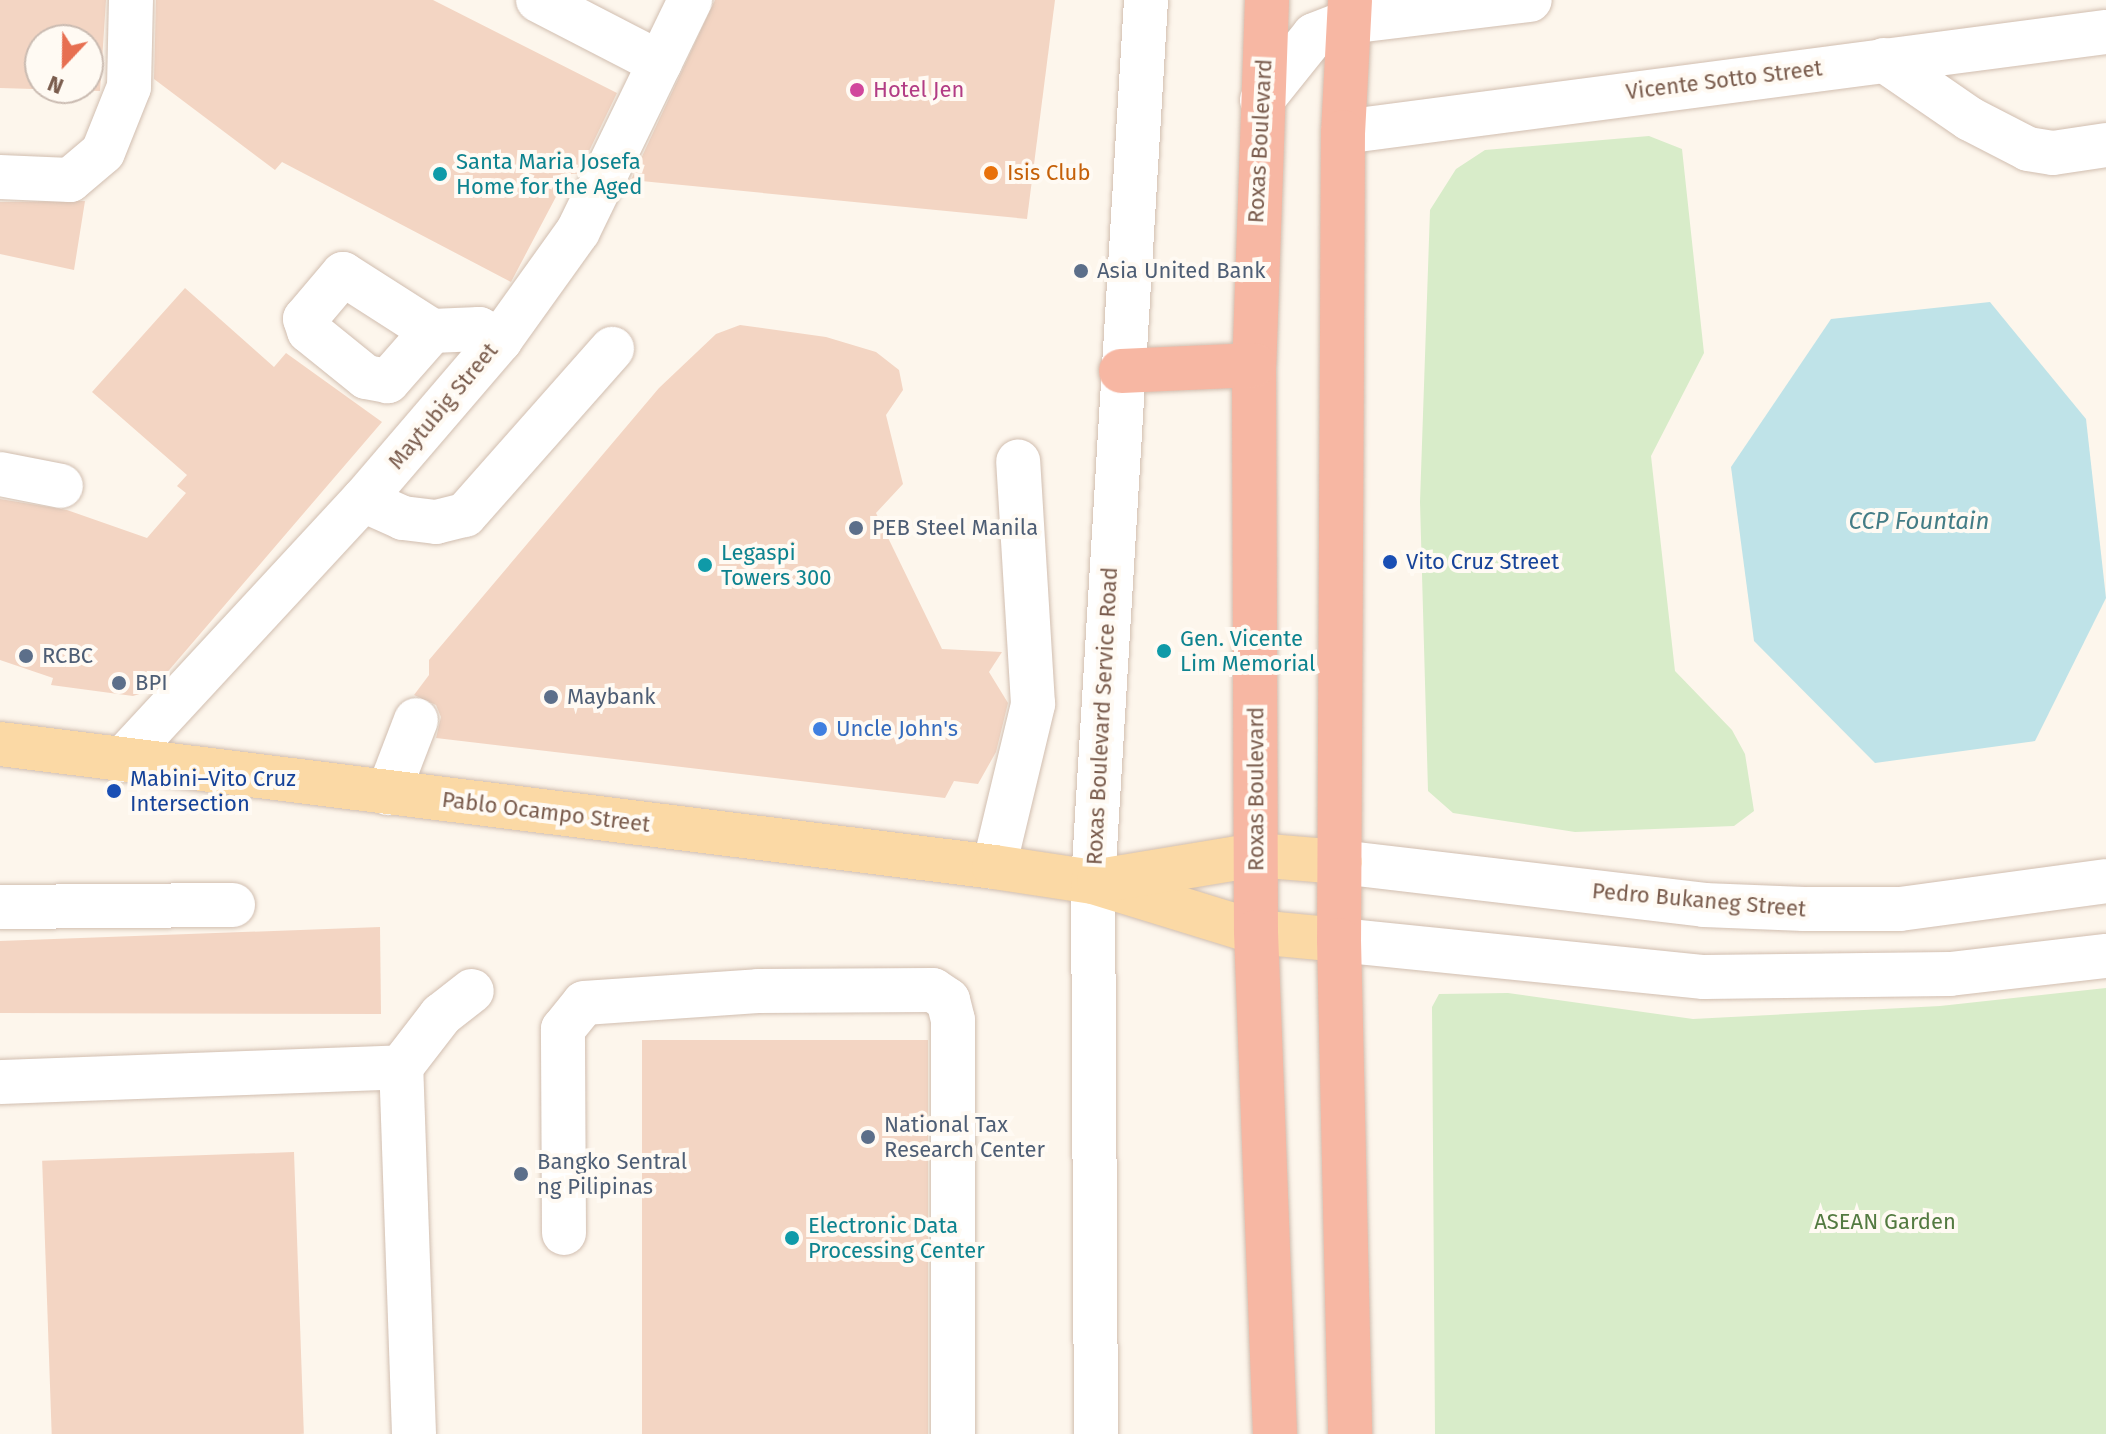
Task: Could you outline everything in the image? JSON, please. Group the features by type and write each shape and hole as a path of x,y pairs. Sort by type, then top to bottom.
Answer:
{"highway":[{"name":"Roxas Boulevard","path":"1267,0 1254,365 1256,932 1275,1434"},
{"path":"1349,11 1343,132 1339,940 1350,1434"},
{"path":"1121,371 1254,365"}],"main road":[{"name":"Pablo Ocampo Street","path":"0,744 994,867 1093,882 1256,932 1339,940"},
{"name":"Pablo Ocampo Street","path":"1093,882 1256,855 1340,862"}],"street":[{"path":"0,177 70,180 103,152 129,87 131,0"},
{"path":"538,0 660,63"},
{"name":"Maytubig Street","path":"122,760 363,500 500,340 578,231 690,0"},
{"name":"Roxas Boulevard Service Road","path":"1096,1434 1093,882 1121,371 1146,0"},
{"path":"1262,100 1314,35 1349,11 1530,0"},
{"name":"Vicente Sotto Street","path":"1343,132 2106,32"},
{"path":"1884,60 1970,119 2028,149 2053,153 2106,145"},
{"path":"432,331 479,329 500,340"},
{"path":"363,500 403,518 436,522 465,515 612,349"},
{"path":"994,867 1033,704 1018,461"},
{"path":"0,474 61,486"},
{"path":"388,793 416,720"},
{"name":"Pedro Bukaneg Street","path":"1340,862 1704,905 1804,909 1900,909 2106,881"},
{"path":"0,907 233,905"},
{"path":"1339,940 1704,977 1950,974 2106,956"},
{"path":"564,1233 563,1029 584,1003 758,991 933,990 948,1000 953,1020 953,1434"},
{"path":"414,1434 401,1067 441,1015 472,991"},
{"path":"0,1082 401,1067"}],"green space":[{"path":"1649,136 1682,149 1704,353 1651,456 1675,671 1732,730 1745,754 1754,811 1734,826 1575,832 1453,813 1428,791 1420,502 1430,210 1456,169 1485,150"},
{"name":"ASEAN Garden","path":"2106,988 2106,1434 1435,1434 1432,1007 1439,994 1508,993 1693,1019 1940,1006"}],"water":[{"name":"CCP Fountain","path":"1990,302 2086,419 2106,598 2035,741 1875,763 1754,641 1731,467 1831,319"}],"building":[{"path":"0,0 106,0 104,30 104,24 24,24 24,89 0,88"},
{"path":"156,0 433,0 617,93 578,174 568,174 511,282 282,162 275,170 154,79"},
{"name":"Hotel Jen","path":"715,0 1055,0 1027,219 631,180"},
{"path":"85,201 74,270 0,254 0,202"},
{"path":"185,288 274,367 286,353 382,422 152,690 133,696 51,685 53,678 0,660 0,499 67,510 147,538 186,493 177,486 187,475 92,392"},
{"name":"Legaspi Towers 300","path":"740,325 826,337 876,352 899,370 903,390 886,415 903,484 876,513 942,649 1002,652 989,672 1008,703 996,752 978,784 954,781 945,798 436,738 441,717 436,705 414,695 429,675 429,660 659,388 716,334"},
{"path":"380,927 381,1014 0,1013 0,941"},
{"name":"Electronic Data Processing Center","path":"642,1040 928,1040 928,1434 642,1434"},
{"path":"294,1152 304,1434 52,1434 42,1161"}],"place":[{"name":"Hotel Jen","path":"857,90"},
{"name":"Isis Club","path":"991,173"},
{"name":"Santa Maria Josefa Home for the Aged","path":"440,174"},
{"name":"Asia United Bank","path":"1081,271"},
{"name":"PEB Steel Manila","path":"856,528"},
{"name":"Vito Cruz Street","path":"1390,562"},
{"name":"Legaspi Towers 300","path":"705,565"},
{"name":"Gen. Vicente Lim Memorial","path":"1164,651"},
{"name":"RCBC","path":"26,656"},
{"name":"BPI","path":"119,683"},
{"name":"Maybank","path":"551,697"},
{"name":"Uncle John's","path":"820,729"},
{"name":"Mabini–Vito Cruz Intersection","path":"114,791"},
{"name":"National Tax Research Center","path":"868,1137"},
{"name":"Bangko Sentral ng Pilipinas","path":"521,1174"},
{"name":"Electronic Data Processing Center","path":"792,1238"}]}
